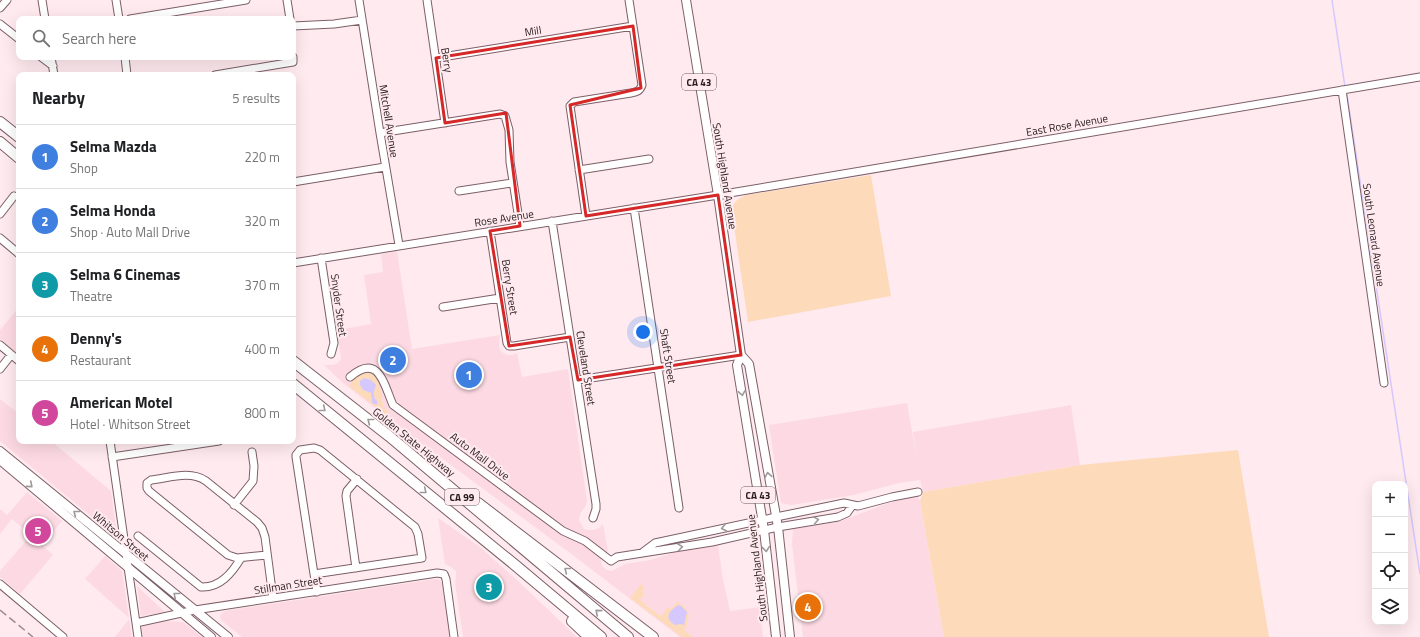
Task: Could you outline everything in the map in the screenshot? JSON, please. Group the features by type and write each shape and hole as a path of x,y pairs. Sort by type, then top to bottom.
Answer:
{"highway":[{"path":"0,114 15,134"},
{"path":"0,122 15,134"},
{"path":"0,142 16,155"},
{"name":"Golden State Highway","path":"296,363 389,436 628,637"},
{"name":"CA 99","path":"296,386 515,565 600,637"},
{"path":"389,436 653,637"},
{"path":"515,565 589,637"}],"main road":[{"name":"South Highland Avenue","path":"686,0 718,195 741,355 737,365 764,530 776,637"},
{"name":"South Highland Avenue","path":"741,355 749,364 778,527 790,637"},
{"name":"Whitson Street","path":"0,451 228,637"},
{"name":"Whitson Street","path":"0,460 211,637"}],"street":[{"path":"0,8 7,0"},
{"path":"42,0 45,16"},
{"path":"116,0 119,16"},
{"path":"148,16 246,0"},
{"path":"287,0 290,16"},
{"name":"Mitchell Avenue","path":"359,0 399,246"},
{"name":"Berry","path":"427,0 445,123"},
{"path":"586,216 570,106 574,102 631,93 641,88 642,85 629,0"},
{"path":"296,26 334,24 362,20"},
{"path":"0,24 16,37"},
{"name":"Mill","path":"436,58 633,26"},
{"path":"45,60 53,66"},
{"path":"52,60 54,72"},
{"path":"126,60 128,72"},
{"path":"229,72 288,60"},
{"name":"East Rose Avenue","path":"718,195 1420,77"},
{"name":"South Leonard Avenue","path":"1342,90 1384,383"},
{"path":"380,133 500,114 505,116 509,130 512,183 520,226"},
{"path":"579,170 649,159"},
{"path":"296,182 385,167"},
{"path":"459,191 512,183"},
{"name":"Rose Avenue","path":"296,262 718,195"},
{"path":"0,214 14,196"},
{"name":"Shaft Street","path":"634,208 680,508"},
{"name":"Cleveland Street","path":"552,221 578,380 596,506 593,518"},
{"name":"Berry Street","path":"490,231 507,343 509,346 570,337"},
{"path":"0,238 16,251"},
{"name":"Snyder Street","path":"321,258 334,343 331,354"},
{"path":"443,307 500,298"},
{"path":"0,345 16,358"},
{"path":"0,369 12,355"},
{"path":"578,380 741,355"},
{"name":"Auto Mall Drive","path":"350,377 358,371 367,369 374,369 378,371 393,405 563,531 585,541 611,561 617,557 641,553"},
{"path":"110,444 138,637"},
{"path":"112,457 184,444"},
{"path":"314,574 422,558 418,534 415,527 357,479 316,448 303,449 297,453 296,457 316,592"},
{"path":"234,505 253,481 254,466 252,452"},
{"path":"267,555 234,558 224,552 149,491 147,488 147,483 150,480 182,476 197,476 206,481 257,522 262,528 265,537 273,598"},
{"path":"356,568 346,496 347,491 357,479"},
{"path":"641,553 655,544 762,520 844,503 852,506 858,506 918,492"},
{"path":"641,553 712,542 778,527 838,517 847,513 852,506"},
{"path":"138,536 201,587 226,579 241,558"},
{"name":"Stillman Street","path":"136,623 195,610 437,573 444,574 446,579 454,637"},
{"path":"0,584 63,637"}],"highlighted area":[{"path":"633,26 641,88 570,105 586,216 718,195 741,355 578,380 570,337 509,346 490,231 520,226 506,113 445,123 436,58"}],"shaded area":[{"path":"871,175 891,296 748,322 732,212 736,201 746,195"},
{"path":"397,251 412,349 500,335 500,350 507,355 517,353 522,377 568,369 587,501 580,514 579,520 584,529 589,530 599,528 603,524 608,551 602,557 601,563 603,567 612,571 625,564 650,560 680,551 718,545 730,611 760,607 763,637 680,637 570,553 413,437 344,384 324,365 333,365 338,363 341,359 337,330 371,324 364,275 383,272 381,254"},
{"path":"16,311 16,352 0,339 0,330"},
{"path":"371,370 379,379 383,406 389,413 387,416 349,386 359,372"},
{"path":"364,378 371,380 376,385 374,396 377,401 377,405 372,403 371,393 363,390 360,385 360,381"},
{"path":"0,399 16,412 16,444 55,444 111,491 117,536 114,535 0,441"},
{"path":"907,403 917,459 913,432 1071,405 1080,465 923,492 920,480 899,483 854,495 791,505 781,503 769,425"},
{"path":"1238,450 1269,637 944,637 920,501 923,492 1080,465"},
{"path":"27,492 62,521 42,545 53,555 20,594 0,577 0,571 31,535 12,519 0,534 0,509 7,515"},
{"path":"917,496 920,501 944,637 803,637 792,544 793,528 841,521 888,503"},
{"path":"438,518 480,547 577,637 463,637 455,583 456,571 445,564"},
{"path":"105,556 122,571 129,618 85,579"},
{"path":"435,579 440,580 443,585 450,637 242,637 221,620 220,616 224,611"},
{"path":"641,584 645,588 642,591 645,594 640,600 661,616 668,607 671,609 677,602 685,607 689,618 684,630 693,637 682,637 630,598"},
{"path":"137,586 165,612 141,616"},
{"path":"678,605 687,612 684,625 675,625 669,620 668,617 672,610"},
{"path":"129,619 132,637 115,637"},
{"path":"166,621 183,622 202,637 143,637 143,626"}],"waterway":[{"path":"1332,0 1345,87"},
{"path":"1347,95 1420,574"}],"railway":[{"path":"0,610 33,637"}],"place":[{"name":"Selma Honda","path":"393,360"},
{"name":"Selma Mazda","path":"469,375"},
{"name":"American Motel","path":"38,531"},
{"name":"Selma 6 Cinemas","path":"489,587"},
{"name":"Denny's","path":"808,607"}]}
